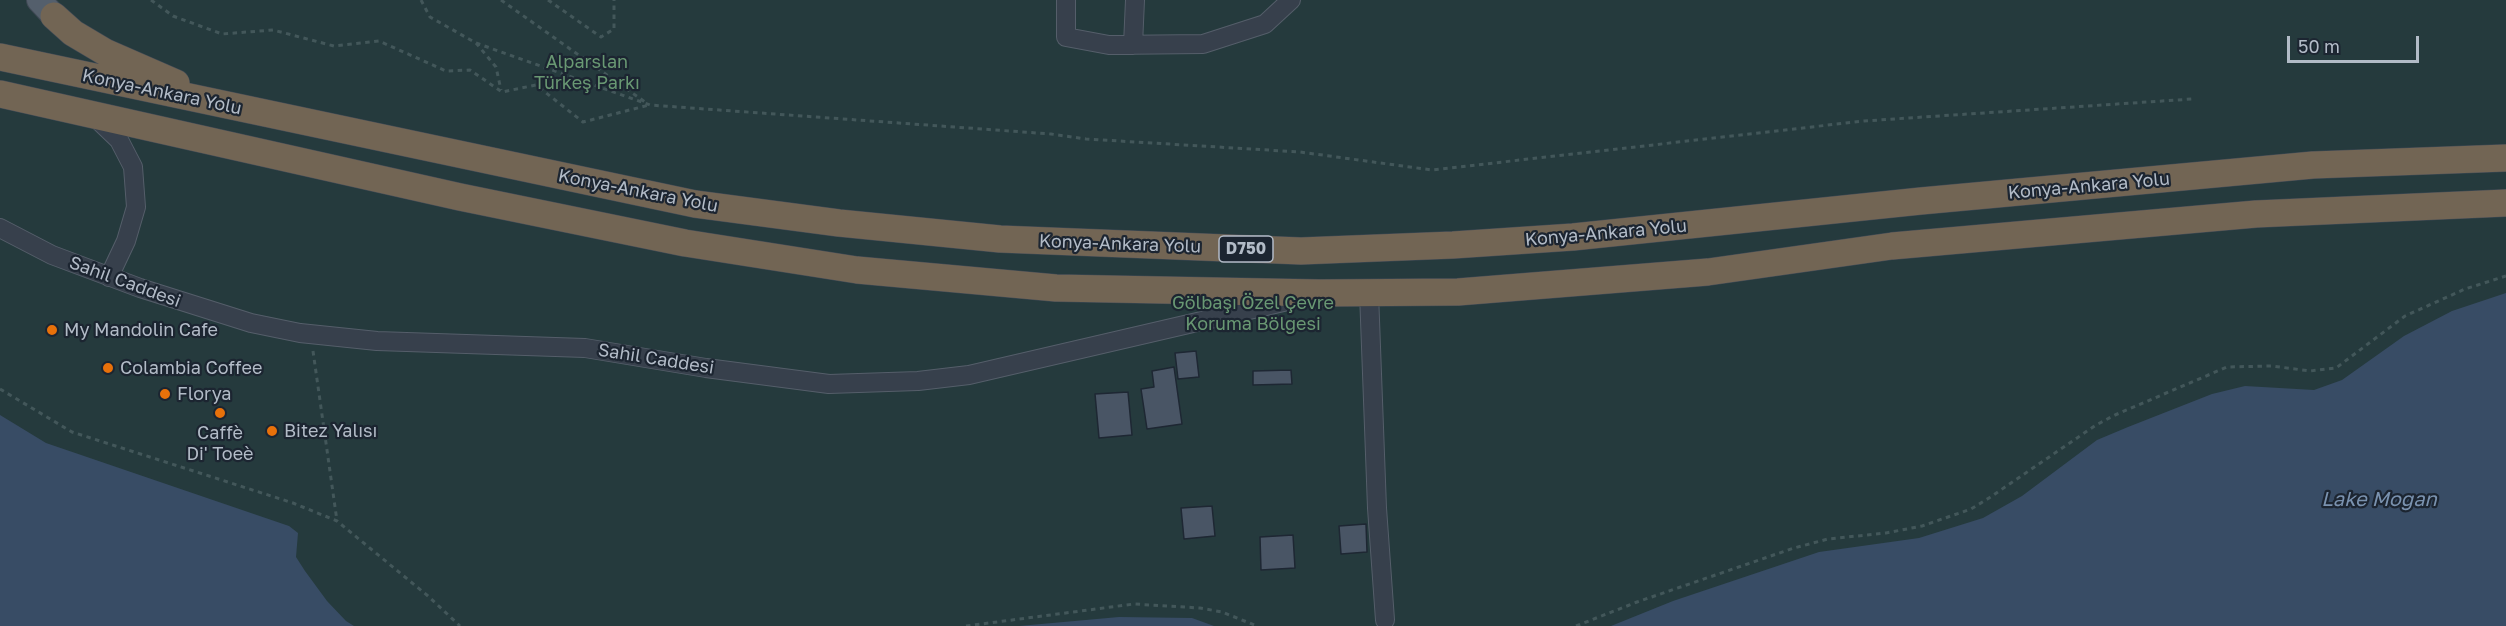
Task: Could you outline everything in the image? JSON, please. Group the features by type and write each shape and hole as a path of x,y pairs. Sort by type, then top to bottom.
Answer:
{"highway":[{"path":"47,5 73,33 105,52 235,108"},
{"name":"Konya-Ankara Yolu","path":"0,57 695,204 839,223 1000,239 1300,250 1453,245 1573,237 1921,201 2313,165 2506,158"},
{"path":"0,94 460,197 685,243 857,270 1056,288 1320,293 1458,292 1708,272 1892,246 2256,213 2506,203"}],"street":[{"path":"1066,0 1066,36 1108,45 1203,44 1265,24 1291,0"},
{"path":"1133,45 1135,0"},
{"path":"93,115 119,140 133,167 136,207 126,241 109,277"},
{"name":"Sahil Caddesi","path":"0,228 52,255 109,277 251,323 311,334 408,343 585,348 829,384 944,379 1019,365 1320,293"},
{"path":"1369,293 1377,508 1385,620"}],"path":[{"path":"151,0 173,16 222,34 273,30 334,46 379,41 446,71 470,70 502,92 536,85 583,122 650,105"},
{"path":"422,0 430,17 476,43 650,105 1051,134 1086,139 1300,152 1432,170 1864,121 2192,99"},
{"path":"501,0 650,105"},
{"path":"548,0 601,37 614,29 614,0"},
{"path":"476,43 496,67 502,92"},
{"path":"1576,626 1637,602 1794,548 1828,539 1886,533 1922,526 1971,509 2096,425 2115,415 2227,367 2271,366 2310,371 2337,368 2405,316 2454,293 2506,276"},
{"path":"311,334 337,522"},
{"path":"0,389 72,432 293,503 337,522 428,596 460,626"},
{"path":"966,626 1134,604 1200,608 1221,612 1257,626"}],"green space":[{"name":"Gölbaşı Özel Çevre Koruma Bölgesi","path":"0,0 2506,0 2506,626 0,626"}],"water":[{"name":"Lake Mogan","path":"2506,293 2506,626 1611,626 1673,601 1819,552 1919,538 1983,518 2022,496 2097,440 2212,394 2245,386 2314,390 2342,380 2404,336 2452,311"},
{"path":"0,415 46,443 289,526 298,533 296,557 305,571 327,601 354,626 0,626"},
{"path":"1119,617 1192,618 1214,626 1019,626"}],"building":[{"path":"1196,351 1199,377 1178,379 1175,353"},
{"path":"1174,367 1182,424 1147,429 1141,389 1154,387 1152,371"},
{"path":"1291,370 1292,384 1253,385 1253,371"},
{"path":"1128,392 1132,435 1099,438 1095,394"},
{"path":"1212,506 1215,536 1184,539 1181,508"},
{"path":"1366,524 1367,552 1341,554 1339,526"},
{"path":"1293,535 1295,568 1261,570 1260,537"}],"place":[{"name":"My Mandolin Cafe","path":"52,330"},
{"name":"Colambia Coffee","path":"108,368"},
{"name":"Florya","path":"165,394"},
{"name":"Caffè Di' Toeè","path":"220,413"},
{"name":"Bitez Yalısı","path":"272,431"}],"park label":[{"name":"Alparslan Türkeş Parkı","path":"587,72"}]}
